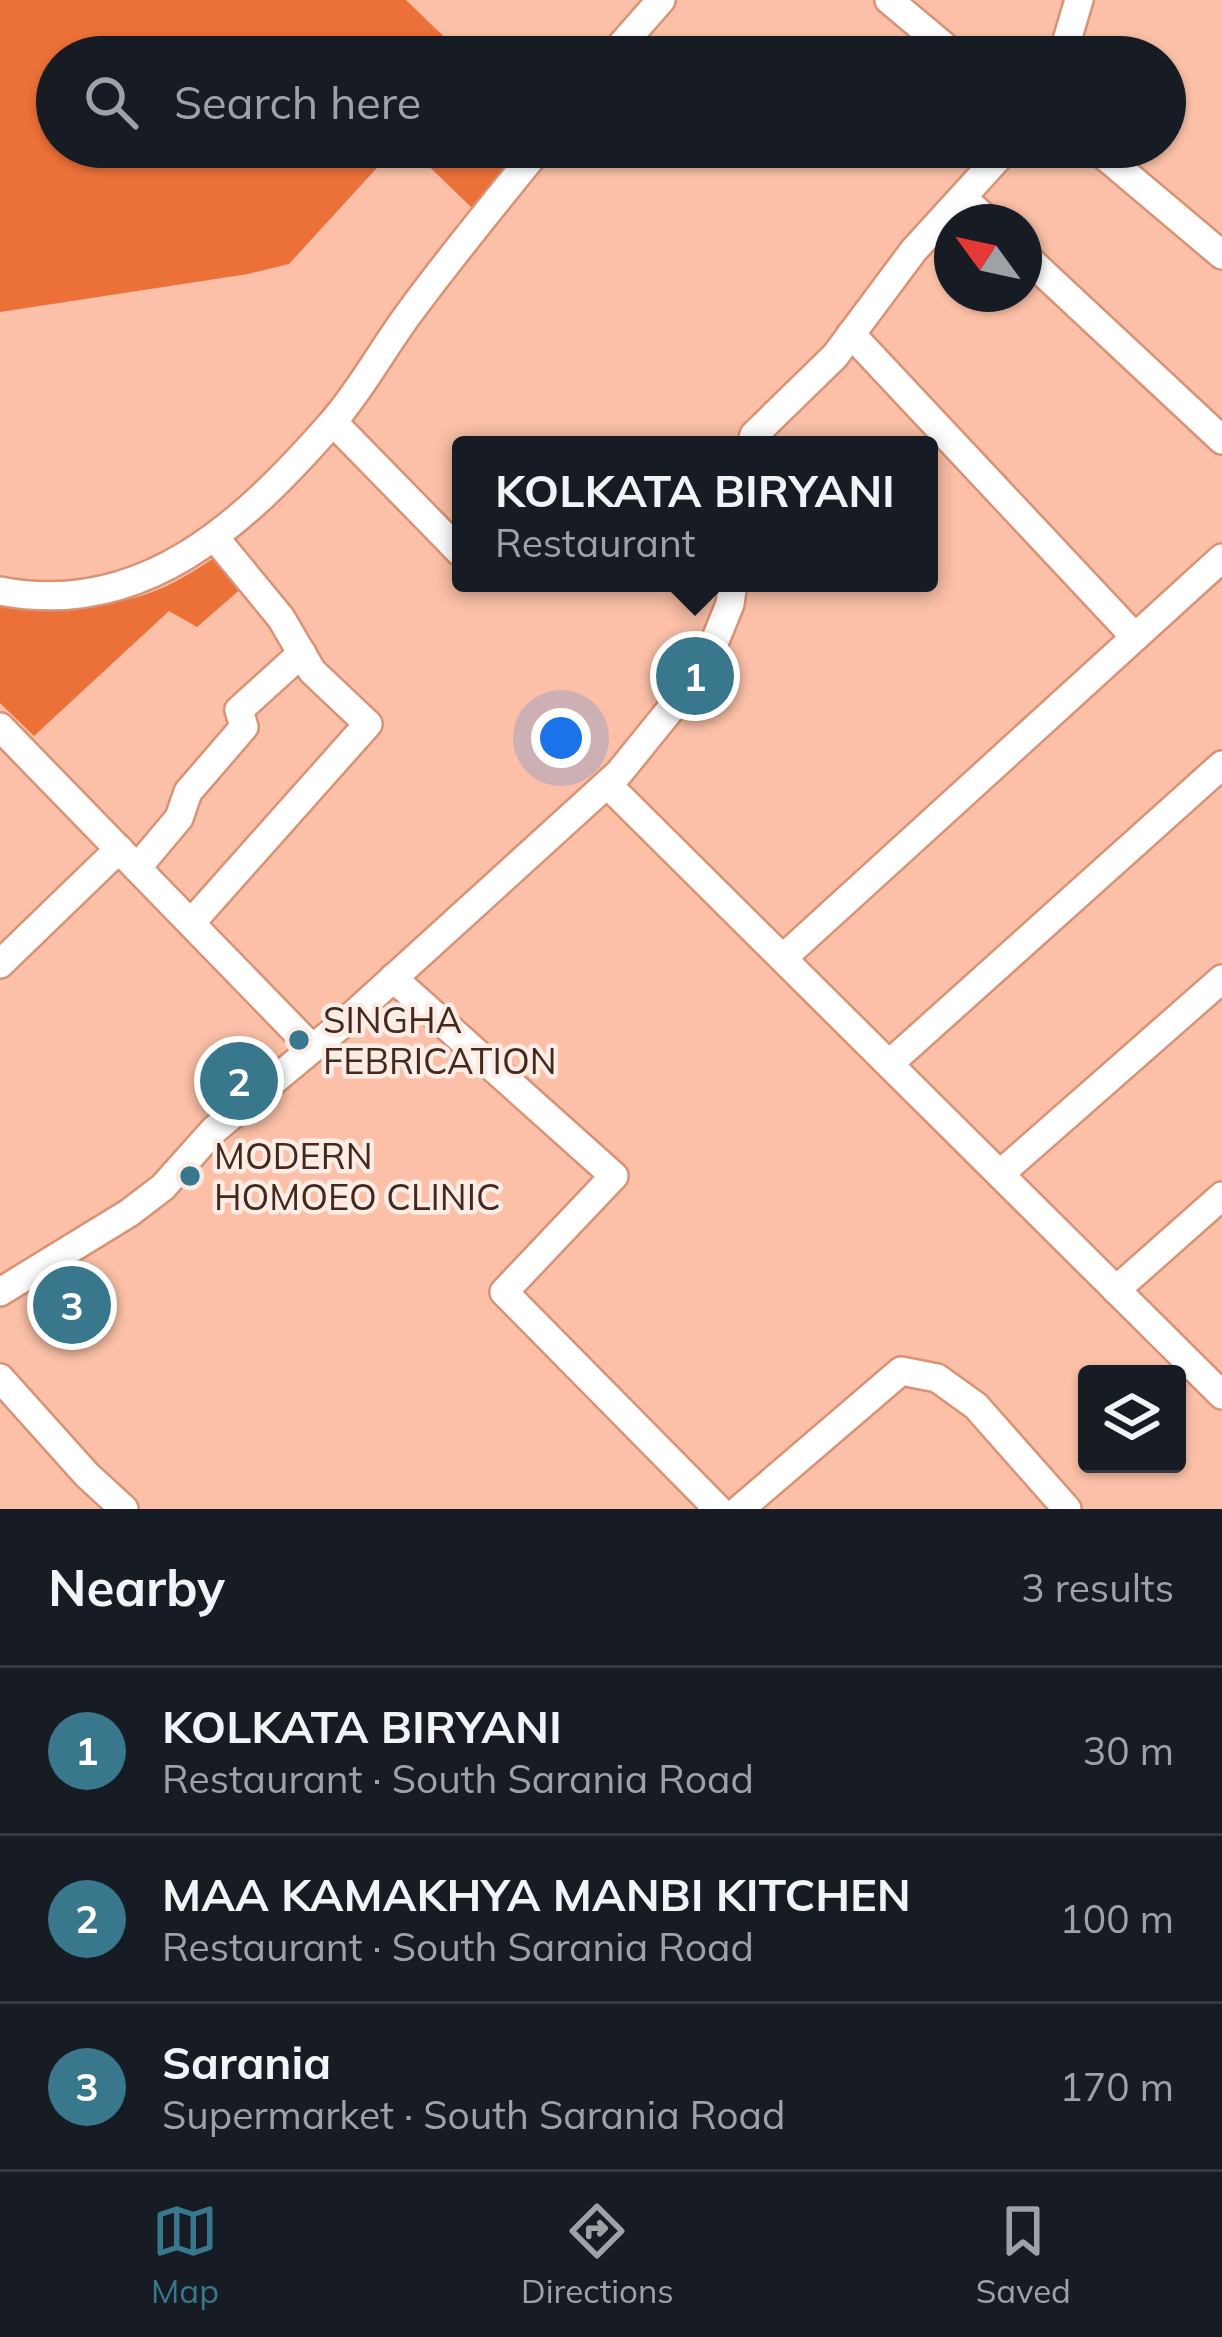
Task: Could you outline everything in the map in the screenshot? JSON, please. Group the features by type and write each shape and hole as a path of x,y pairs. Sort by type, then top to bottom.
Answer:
{"street":[{"path":"629,36 661,0"},
{"path":"889,0 932,36"},
{"path":"1068,36 1079,0"},
{"path":"0,590 24,596 106,592 157,573 216,538 333,422 409,312 523,168"},
{"path":"754,436 835,356 914,250 990,168"},
{"path":"1122,168 1215,238"},
{"path":"964,199 969,204"},
{"path":"1042,272 1222,440"},
{"path":"851,334 1135,637"},
{"path":"333,422 452,544"},
{"path":"191,923 368,724 312,671 281,618 216,538"},
{"path":"783,958 1222,557"},
{"path":"5,1279 129,1213 163,1186 214,1130 393,978 607,784 704,668 732,592"},
{"path":"0,964 179,818 188,792 244,728 239,710 302,653"},
{"path":"0,727 312,1048"},
{"path":"889,1064 1222,765"},
{"path":"607,784 1222,1395"},
{"path":"393,978 614,1176 504,1292 718,1509"},
{"path":"1000,1174 1222,980"},
{"path":"1116,1290 1222,1196"},
{"path":"740,1509 902,1371 938,1378 976,1406 1067,1509"},
{"path":"0,1378 124,1509"}],"shaded area":[{"path":"0,0 406,0 443,36 36,36 36,168 377,168 289,264 0,312"},
{"path":"431,168 510,168 479,205 471,207"},
{"path":"229,548 250,581 197,627 169,611 34,736 0,703 0,603 73,606 128,599 177,580"}],"place":[{"name":"KOLKATA BIRYANI","path":"695,676"},
{"name":"SINGHA FEBRICATION","path":"299,1040"},
{"name":"MAA KAMAKHYA MANBI KITCHEN","path":"239,1081"},
{"name":"MODERN HOMOEO CLINIC","path":"190,1176"},
{"name":"Sarania","path":"72,1305"}]}
